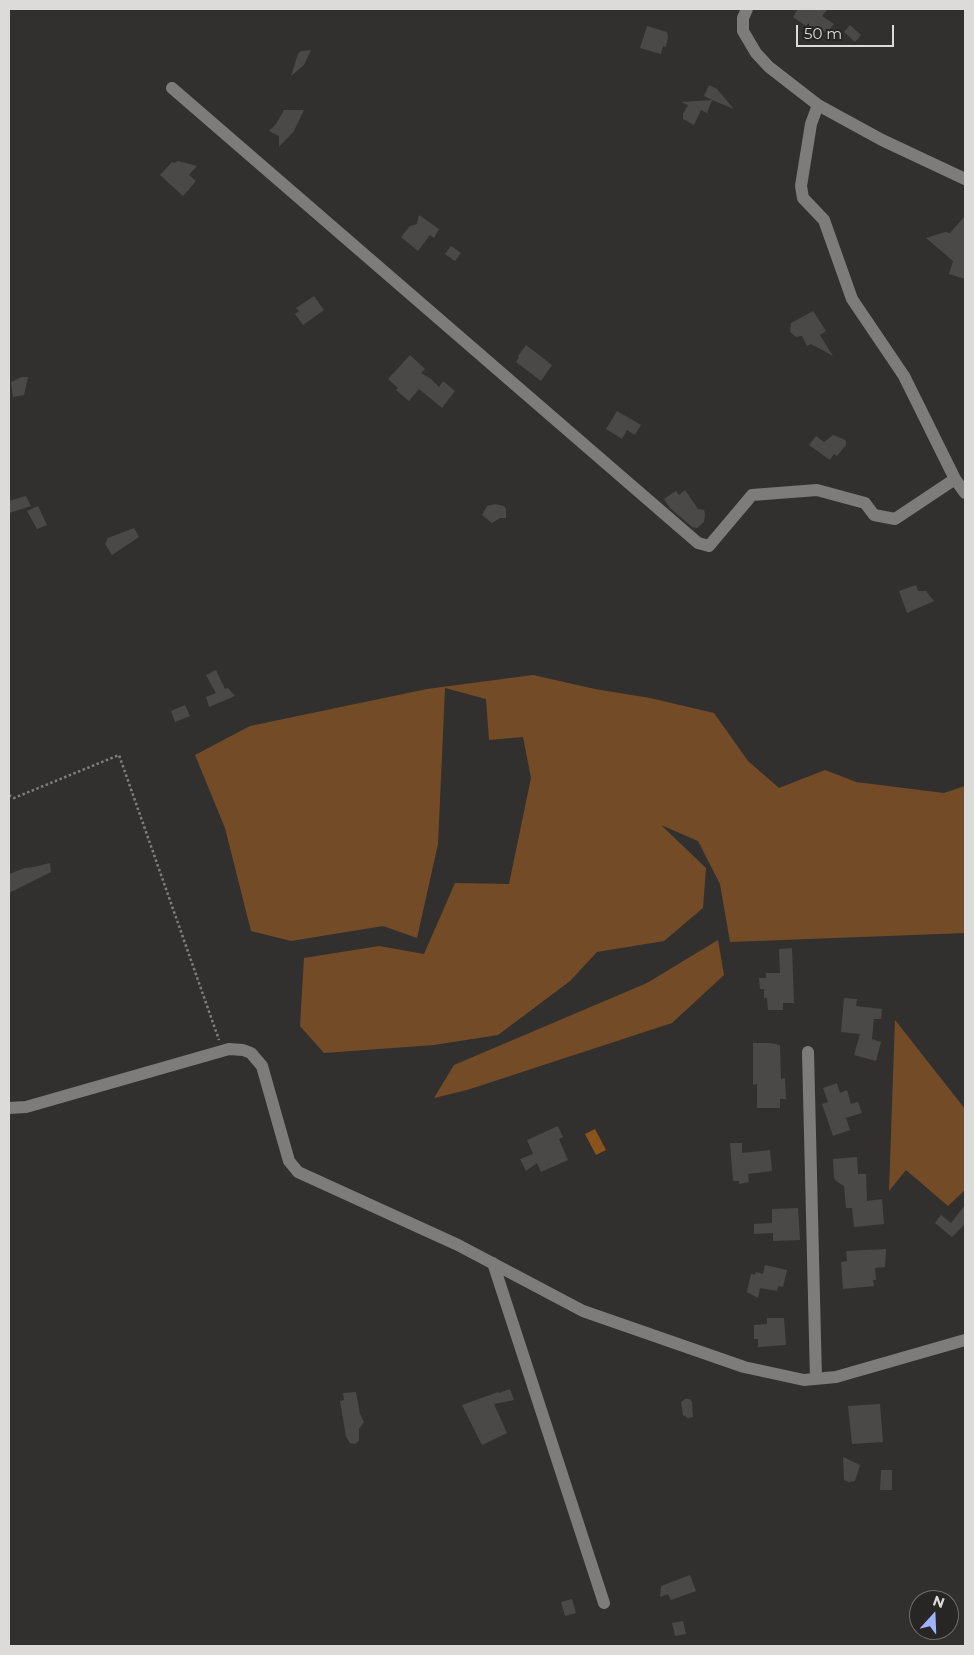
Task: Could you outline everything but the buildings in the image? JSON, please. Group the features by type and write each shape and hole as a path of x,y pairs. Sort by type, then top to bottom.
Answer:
{"street":[{"path":"747,9 743,18 743,31 756,53 769,67 818,105 882,140 965,179"},
{"path":"172,88 698,543 709,546 752,495 817,490 865,503 874,515 895,519 955,479"},
{"path":"818,105 811,124 801,186 803,198 824,220 852,299 904,376 955,479 965,494"},
{"path":"9,1108 26,1107 229,1048 251,1052 262,1066 289,1161 298,1172 458,1244 583,1311 744,1367 804,1380 836,1377 965,1340"},
{"path":"808,1052 816,1379"},
{"path":"493,1264 604,1603"}],"path":[{"path":"9,795 14,798 120,755 223,1050"}],"shaded area":[{"path":"533,675 595,689 650,698 714,713 748,761 779,788 825,770 856,782 944,793 965,786 965,933 730,942 720,884 698,841 661,825 706,868 703,908 664,941 597,952 570,981 498,1035 434,1045 324,1053 300,1026 304,958 379,946 424,954 455,883 509,884 531,778 523,737 489,740 486,699 445,688 438,844 417,938 383,926 291,941 251,931 225,828 195,755 250,726 427,689"},
{"path":"718,940 724,975 672,1023 467,1090 434,1098 454,1065 647,983"},
{"path":"895,1020 965,1109 965,1190 948,1206 906,1170 889,1191"},
{"path":"595,1129 606,1150 596,1155 585,1134"}]}
